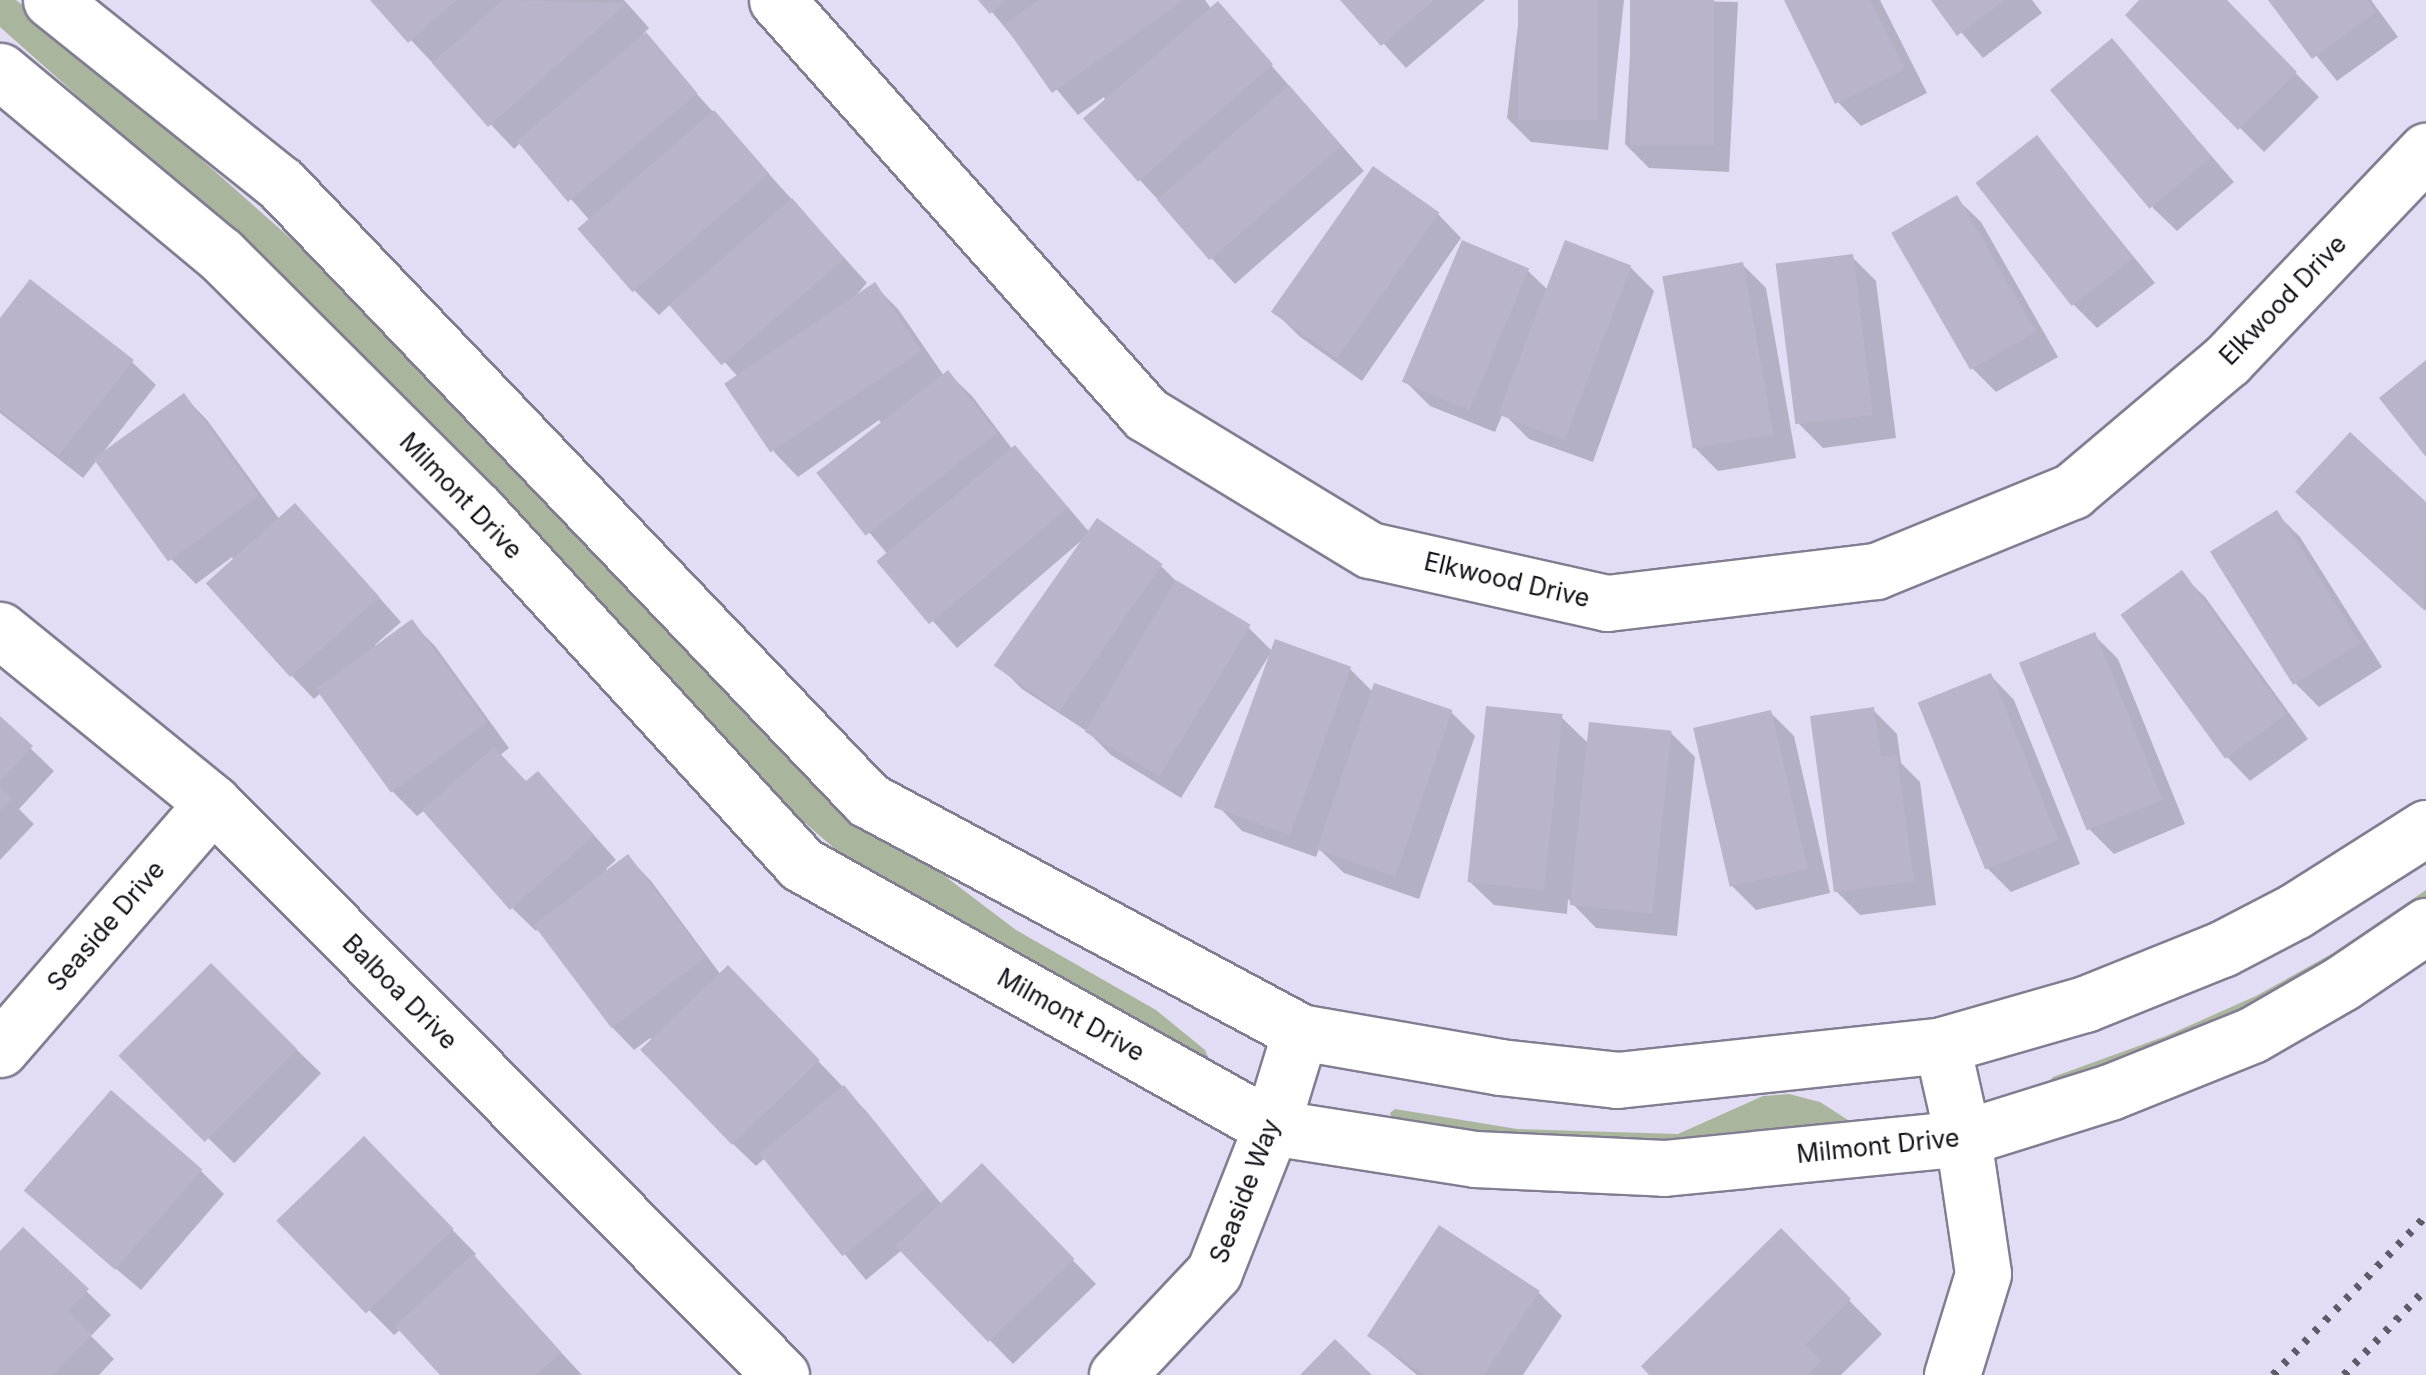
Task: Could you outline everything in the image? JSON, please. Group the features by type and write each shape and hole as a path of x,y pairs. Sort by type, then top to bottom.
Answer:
{"street":[{"path":"51,0 281,184 868,800 1300,1032 1500,1067 1617,1080 1942,1045 2085,1004 2222,949 2295,911 2426,828"},
{"name":"Elkwood Drive","path":"777,0 1146,414 1370,550 1607,603 1876,571 2072,490 2228,360 2426,151"},
{"name":"Milmont Drive","path":"0,71 220,254 478,510 801,864 1271,1126 1474,1158 1664,1168 1963,1138 2110,1092 2252,1035 2342,983 2426,926"},
{"name":"Balboa Drive","path":"0,630 213,803 781,1375"},
{"name":"Seaside Drive","path":"0,1049 213,803"},
{"name":"Seaside Way","path":"1118,1375 1214,1272 1271,1126 1300,1032"},
{"path":"1942,1045 1963,1138 1983,1274 1952,1375"}],"green space":[{"path":"0,0 16,0 77,49 334,277 851,805 1016,930 1156,1010 1205,1050 1209,1059 1201,1063 870,879 805,823 733,756 243,243 0,27"},
{"path":"2426,890 2426,907 2333,969 2166,1051 2046,1085 2053,1077 2166,1036 2256,996 2333,953"},
{"path":"1789,1094 1820,1102 1862,1129 1592,1148 1393,1122 1390,1113 1395,1109 1517,1129 1678,1134 1763,1096"}],"building":[{"path":"370,0 457,0 408,43"},
{"path":"503,0 627,3 488,127 432,63"},
{"path":"978,0 1006,0 990,14"},
{"path":"1039,0 1184,0 1052,93 1004,25"},
{"path":"1340,0 1434,0 1381,46"},
{"path":"1518,0 1598,0 1598,120 1518,120"},
{"path":"1630,0 1714,0 1714,145 1630,145"},
{"path":"1784,0 1870,0 1905,69 1835,104"},
{"path":"1931,0 2005,0 1957,36"},
{"path":"2139,0 2227,0 2297,72 2238,130 2125,15"},
{"path":"2268,0 2367,0 2376,12 2312,59"},
{"path":"1218,1 1273,64 1138,182 1083,118"},
{"path":"646,32 697,93 568,202 517,141"},
{"path":"2112,38 2212,157 2150,209 2050,90"},
{"path":"1289,85 1341,145 1209,260 1157,200"},
{"path":"714,110 769,173 633,292 577,229"},
{"path":"2037,135 2133,258 2072,306 1976,183"},
{"path":"1373,166 1439,212 1337,358 1271,312"},
{"path":"1957,195 2036,332 1970,370 1891,233"},
{"path":"792,198 844,258 721,365 669,305"},
{"path":"1462,240 1529,269 1469,410 1402,382"},
{"path":"1565,240 1631,265 1564,440 1498,415"},
{"path":"1853,254 1873,415 1795,424 1776,264"},
{"path":"1743,262 1773,434 1693,449 1662,276"},
{"path":"30,279 134,360 58,456 0,410 0,318"},
{"path":"875,282 921,351 771,453 724,384"},
{"path":"2426,360 2426,457 2379,398"},
{"path":"948,370 997,433 866,536 816,473"},
{"path":"184,393 259,496 168,562 93,459"},
{"path":"2350,432 2426,502 2424,610 2295,492"},
{"path":"1015,445 1068,508 929,624 876,561"},
{"path":"295,503 379,597 290,677 206,583"},
{"path":"2277,510 2360,643 2293,685 2210,552"},
{"path":"1097,518 1163,564 1059,711 994,665"},
{"path":"2182,570 2287,714 2225,759 2121,615"},
{"path":"1176,580 1251,625 1159,777 1085,732"},
{"path":"412,619 487,723 391,793 316,689"},
{"path":"2095,632 2163,800 2087,831 2019,663"},
{"path":"1275,639 1351,667 1290,835 1214,807"},
{"path":"1991,673 2058,840 1985,869 1918,703"},
{"path":"1374,683 1452,710 1395,876 1317,849"},
{"path":"1486,706 1563,714 1544,890 1467,882"},
{"path":"1874,707 1881,757 1897,755 1914,882 1834,892 1810,716"},
{"path":"1771,710 1808,869 1730,887 1693,728"},
{"path":"0,716 33,746 0,781"},
{"path":"1589,722 1672,731 1652,914 1570,905"},
{"path":"494,747 526,781 538,771 594,835 510,910 422,810"},
{"path":"0,786 12,799 0,811"},
{"path":"628,854 706,957 611,1028 534,925"},
{"path":"211,963 297,1049 205,1142 118,1056"},
{"path":"728,965 820,1060 732,1145 640,1050"},
{"path":"844,1085 927,1188 842,1256 759,1154"},
{"path":"111,1090 202,1169 115,1270 24,1190"},
{"path":"364,1136 454,1229 366,1314 276,1221"},
{"path":"982,1163 1074,1259 988,1342 896,1246"},
{"path":"1439,1225 1540,1291 1484,1375 1425,1375 1367,1336"},
{"path":"23,1227 89,1289 68,1311 92,1334 53,1375 0,1375 0,1251"},
{"path":"1781,1228 1851,1299 1805,1345 1821,1361 1808,1375 1649,1375 1641,1366"},
{"path":"473,1254 561,1352 536,1375 440,1375 395,1326"},
{"path":"1335,1339 1372,1375 1300,1375"}],"railway":[{"path":"2273,1375 2426,1216"},
{"path":"2344,1375 2426,1289"}]}
